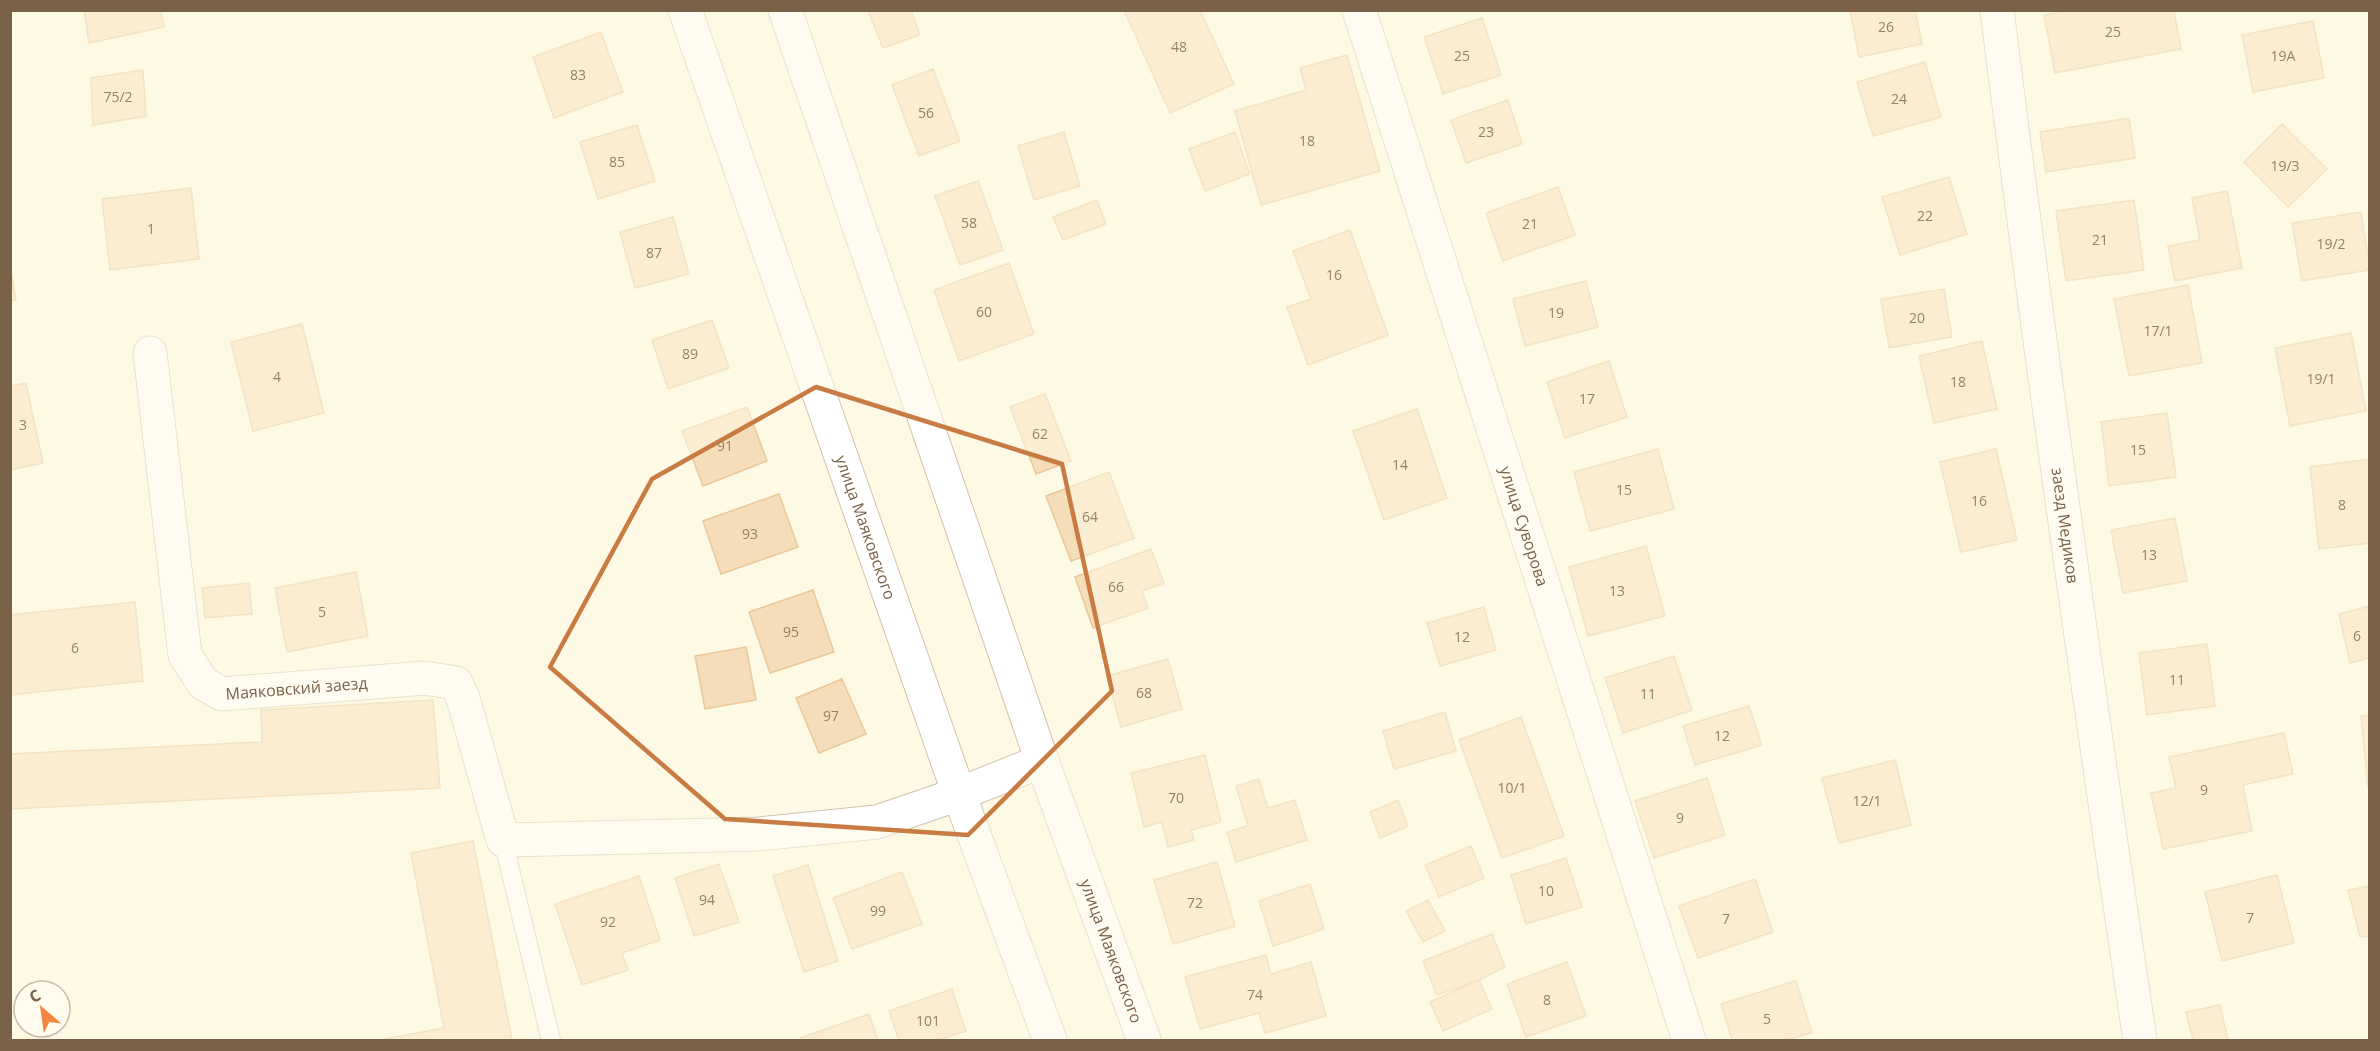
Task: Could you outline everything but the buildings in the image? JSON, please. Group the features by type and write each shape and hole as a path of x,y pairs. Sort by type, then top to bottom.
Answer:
{"street":[{"name":"улица Маяковского","path":"685,10 959,794 1050,1041"},
{"name":"улица Маяковского","path":"785,10 1042,761 1144,1041"},
{"name":"улица Суворова","path":"1359,10 1689,1041"},
{"name":"заезд Медиков","path":"1997,10 2021,205 2085,671 2140,1041"},
{"name":"Маяковский заезд","path":"150,353 184,656 203,683 222,694 425,678 456,683 463,698 503,840"},
{"path":"503,840 759,834 876,822 959,794 1042,761"}],"lane":[{"path":"503,840 551,1041"}],"highlighted area":[{"path":"816,387 1062,464 1112,691 968,835 725,819 550,667 652,479"}]}
